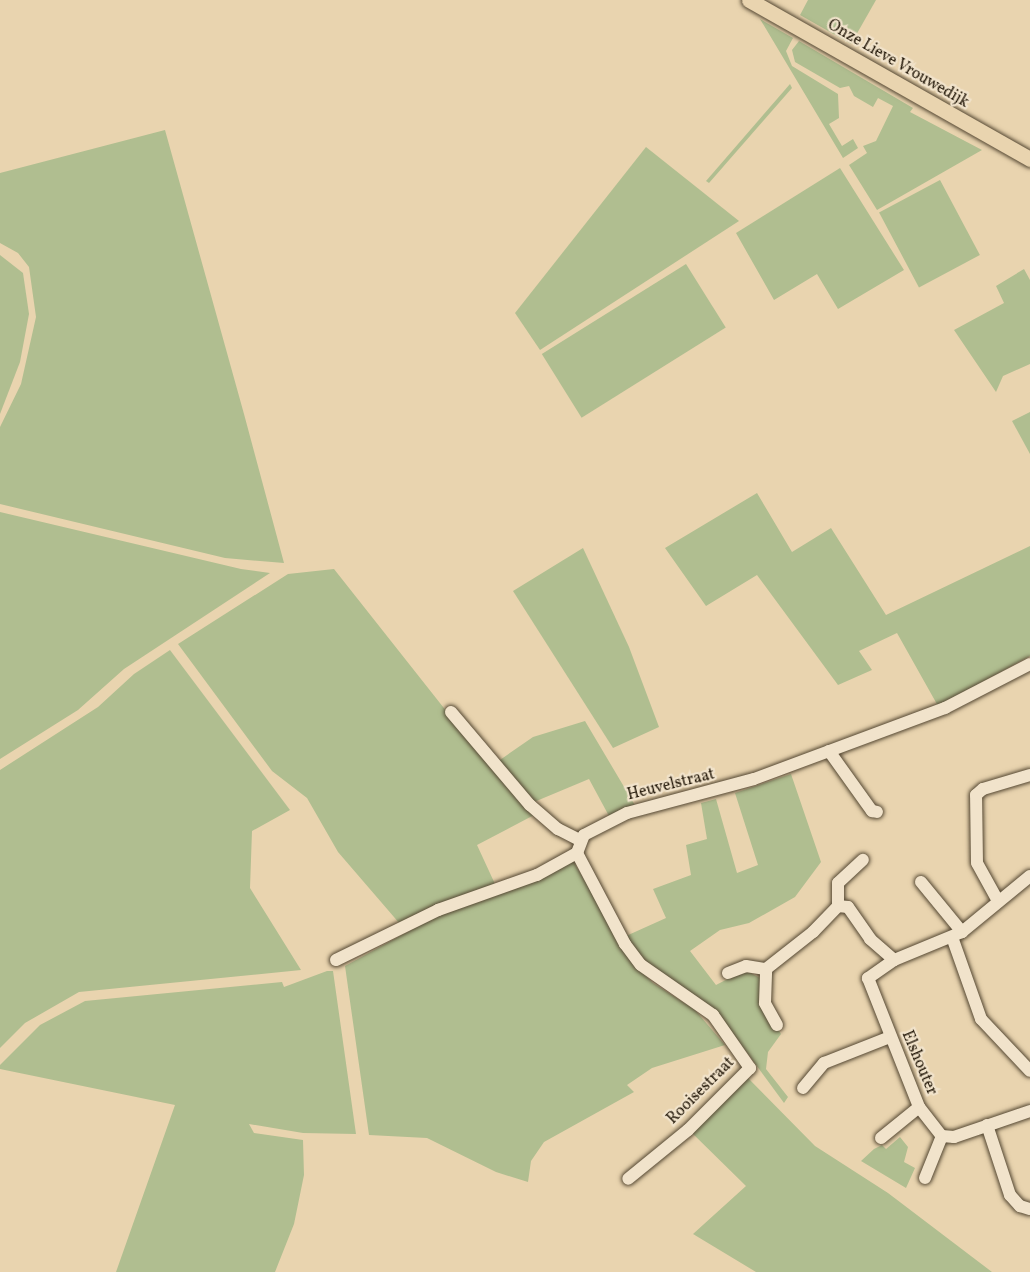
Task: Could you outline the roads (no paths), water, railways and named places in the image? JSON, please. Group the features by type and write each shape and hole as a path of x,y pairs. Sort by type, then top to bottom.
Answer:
{"main road":[{"name":"Onze Lieve Vrouwedijk","path":"749,0 1030,159"}],"street":[{"name":"Heuvelstraat","path":"580,840 627,813 740,784 945,708 1030,664"},
{"path":"336,960 438,910 537,875 577,853 580,840 558,829 530,805 451,712"},
{"path":"829,751 872,811 877,812"},
{"path":"998,901 977,863 976,795 983,789 1030,775"},
{"name":"Rooisestraat","path":"577,853 626,944 641,965 713,1015 750,1068 688,1130 628,1179"},
{"path":"728,974 746,966 766,969 813,932 838,906 838,883 863,860"},
{"path":"838,906 848,907 870,939 894,960 957,935 1025,880"},
{"path":"921,882 957,935 981,1019 1030,1071"},
{"name":"Elshouter","path":"894,960 868,978 919,1107 942,1136"},
{"path":"766,969 765,1003 777,1025"},
{"path":"803,1088 824,1063 890,1037"},
{"path":"880,1138 919,1107"},
{"path":"925,1178 942,1136 954,1137 1030,1111"},
{"path":"987,1125 1010,1195 1020,1206 1030,1209"}]}
